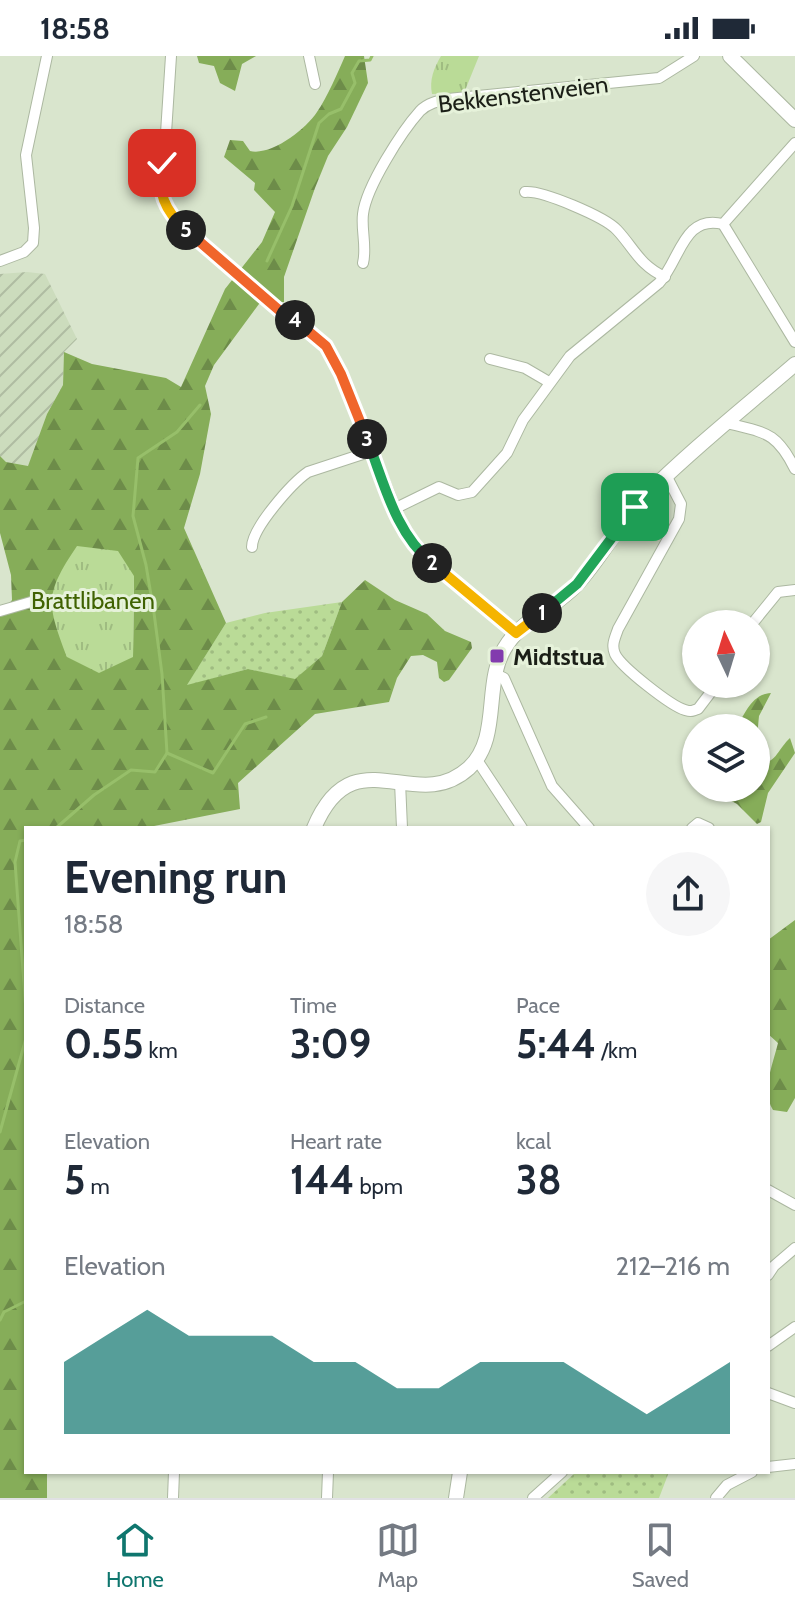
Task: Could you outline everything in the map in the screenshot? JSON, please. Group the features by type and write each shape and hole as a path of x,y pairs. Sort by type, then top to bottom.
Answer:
{"street":[{"path":"0,261 24,252 33,243 26,155 47,56"},
{"path":"171,56 169,108 159,181 164,204 181,226 207,250 280,311 320,339 341,374 406,535 425,557 516,633"},
{"path":"309,56 315,84"},
{"name":"Bekkenstenveien","path":"363,263 363,214 371,185 412,123 429,105 448,99 659,78 694,56"},
{"path":"737,58 795,120"},
{"path":"723,224 795,143"},
{"path":"525,192 540,193 608,222 618,230 635,255 665,277"},
{"path":"394,509 439,487 458,495 472,492 507,453 523,420 577,349 665,277 684,239 692,230 709,222 723,224"},
{"path":"723,224 795,342"},
{"path":"490,359 525,368 549,382"},
{"path":"315,826 323,807 343,787 365,780 439,784 454,779 477,760 486,741 494,673 503,651 516,633 577,584 635,507 795,364"},
{"path":"727,423 773,437 782,443 795,469"},
{"path":"252,547 260,524 299,478 317,468 372,451"},
{"path":"667,477 681,504 679,519 618,629 613,649 616,657 673,704 685,710 698,709 706,698"},
{"path":"763,610 778,592 795,590"},
{"path":"0,611 31,602 54,601"},
{"path":"494,673 504,678 552,786 587,826"},
{"path":"477,760 521,826"},
{"path":"400,782 402,826"},
{"path":"770,1191 793,1199"},
{"path":"770,1272 795,1248"},
{"path":"770,1345 795,1327"},
{"path":"770,1394 795,1403"},
{"path":"770,1467 795,1464"},
{"path":"173,1498 174,1474"},
{"path":"327,1498 328,1474"},
{"path":"456,1498 460,1474"},
{"path":"533,1498 560,1474"},
{"path":"716,1498 727,1485 748,1474"}],"shaded area":[{"path":"0,274 45,274 77,339 64,352 63,385 47,414 28,467 6,462 0,456"}],"green space":[{"path":"197,56 256,56 242,64 235,91 220,83 214,66 199,63"},
{"path":"345,56 364,56 368,83 347,127 328,156 315,188 284,277 284,302 259,304 214,365 205,386 211,414 200,474 184,528 226,623 187,685 248,669 295,679 322,656 342,602 365,580 395,600 427,614 445,631 471,642 472,648 449,680 444,682 439,678 437,662 423,655 411,656 397,678 389,702 315,714 238,783 240,809 154,826 24,826 24,1474 47,1474 47,1498 0,1498 0,615 12,600 11,575 0,533 0,456 6,462 28,466 47,414 63,385 64,352 92,364 166,378 181,387 225,289 262,242 275,212 254,190 255,183 224,157 230,140 243,141 250,151 277,146 304,126 317,112","holes":["134,576 133,657 67,657 50,601"]},
{"path":"441,56 479,56 464,93 432,94 433,74"},
{"name":"Brattlibanen","path":"77,546 118,551 134,576 133,657 99,673 67,657 55,624 54,588"},
{"path":"342,602 322,656 295,680 248,669 186,686 226,623 265,613"},
{"path":"768,698 760,714 744,714 746,711 754,701"},
{"path":"790,738 795,753 770,790 770,760"},
{"path":"733,802 766,802 761,822 757,824"},
{"path":"795,920 795,1098 787,1112 773,1110 770,1103 770,1073 778,1043 770,1036 770,939"},
{"path":"574,1474 668,1474 659,1498 548,1498"}],"waterway":[{"path":"267,261 292,206 319,123 341,109 355,83 352,73 359,61 370,60 372,56"},
{"path":"167,753 154,613 133,516 138,458 177,432 200,405"},
{"path":"58,826 94,795 131,770 155,772 167,753 213,773 245,724 266,717"},
{"path":"24,840 20,841 15,862 24,984"},
{"path":"0,1132 24,1045"},
{"path":"0,1320 4,1312 24,1302"}],"place":[{"name":"Midtstua","path":"497,656"}],"route":[{"path":"162,163 159,181 161,196 168,211 181,226 326,346 341,374 406,535 425,557 516,633 577,584 635,507"}]}
